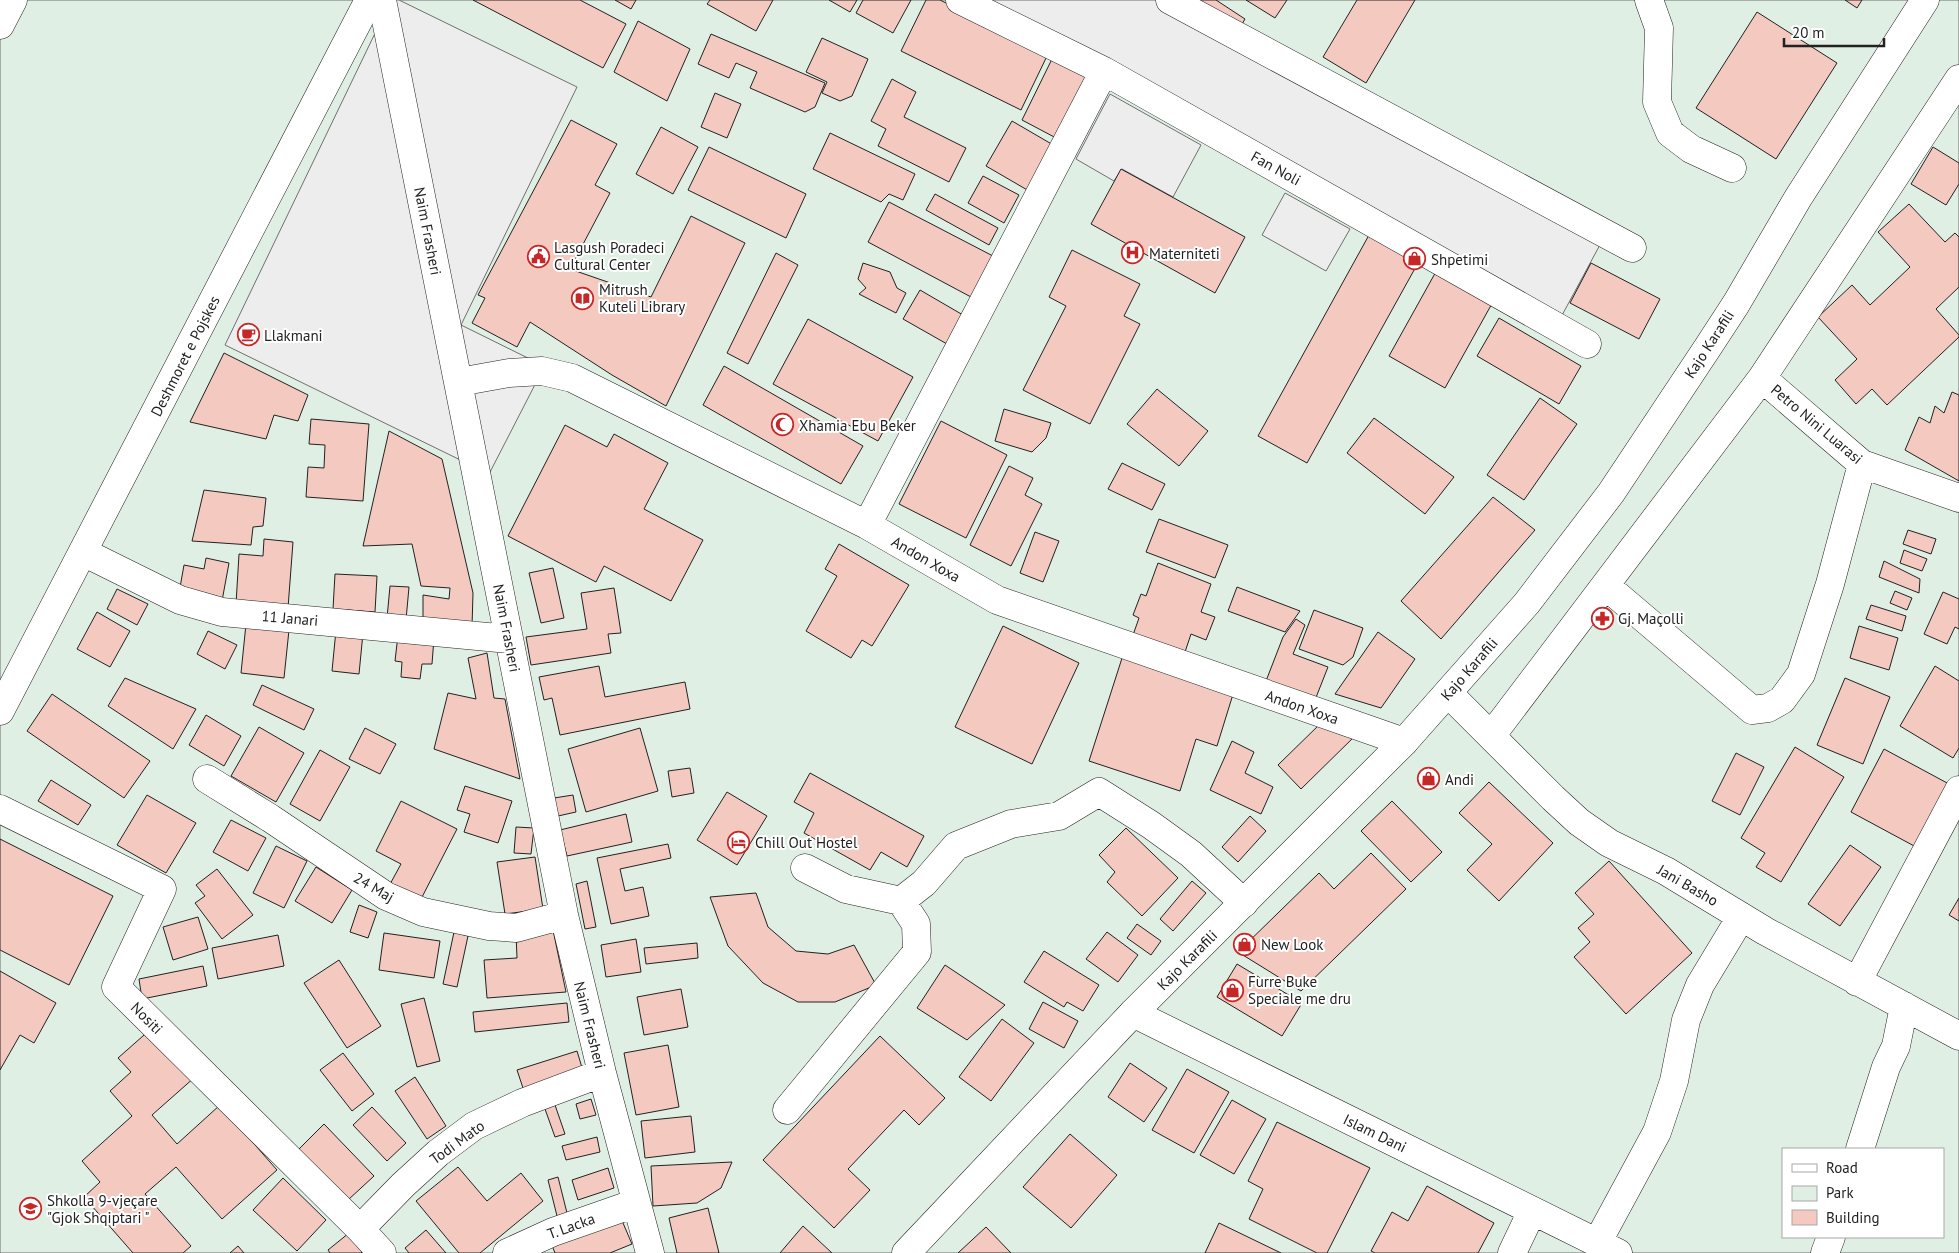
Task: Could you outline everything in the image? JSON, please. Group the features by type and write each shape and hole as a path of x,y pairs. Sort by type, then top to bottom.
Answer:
{"street":[{"path":"0,26 13,0"},
{"name":"Deshmoret e Pojskes","path":"0,711 369,0"},
{"name":"Naim Frasheri","path":"382,0 564,915 602,1073 650,1253"},
{"name":"Fan Noli","path":"960,0 1104,71 1587,344"},
{"path":"1170,0 1632,248"},
{"path":"1649,0 1659,28 1657,102 1670,133 1691,149 1732,168"},
{"name":"Kajo Karafili","path":"906,1253 1133,1013 1404,742 1527,603 1611,493 1736,304 1798,198 1925,0"},
{"path":"867,525 1104,71"},
{"path":"1491,736 1762,378 1959,79"},
{"name":"Andon Xoxa","path":"459,382 509,373 542,371 572,378 867,525 998,600 1404,742"},
{"name":"Petro Nini Luarasi","path":"1762,378 1862,464 1959,498"},
{"path":"1606,586 1752,710 1768,708 1782,700 1801,674 1830,584 1862,464"},
{"name":"11 Janari","path":"83,552 180,600 222,612 509,639"},
{"name":"Jani Basho","path":"1448,693 1553,798 1579,822 1609,843 1666,871 1742,917 1857,982 1959,1036"},
{"name":"24 Maj","path":"207,779 270,818 386,896 424,912 489,926 516,928 564,915"},
{"path":"1857,982 1959,790"},
{"path":"901,901 924,884 956,846 1011,824 1059,816 1099,792 1151,825 1191,854 1244,903"},
{"name":"Nositi","path":"0,809 162,889 116,987 382,1253"},
{"path":"787,1110 917,952 916,924 901,901 846,889 805,868"},
{"path":"1607,1248 1657,1132 1674,1081 1686,1020 1700,985 1742,917"},
{"path":"1860,1148 1886,1067 1896,1046 1904,1006"},
{"name":"Islam Dani","path":"1133,1013 1607,1248"},
{"name":"Todi Mato","path":"360,1229 418,1172 474,1126 522,1103 602,1073"},
{"name":"T. Lacka","path":"507,1253 553,1232 636,1203"},
{"path":"1512,1253 1532,1211"},
{"path":"1824,1253 1831,1238"}],"green space":[{"path":"0,0 1959,0 1959,1253 0,1253"}],"shaded area":[{"path":"391,0 399,0 577,87 461,325 542,365 542,371 489,474 225,345"},
{"path":"972,0 1157,0 1602,241 1560,319"},
{"path":"1110,94 1201,145 1173,197 1122,169 1114,181 1076,159"},
{"path":"1285,193 1350,229 1326,271 1262,235"}],"building":[{"path":"473,0 580,0 626,24 603,68"},
{"path":"615,0 636,0 631,9"},
{"path":"710,0 773,0 756,31 707,4"},
{"path":"829,0 857,0 850,12"},
{"path":"863,0 911,0 893,33 856,13"},
{"path":"926,0 940,0 1048,54 1021,110 901,51"},
{"path":"1191,0 1216,0 1245,19 1238,31"},
{"path":"1246,0 1287,0 1275,18"},
{"path":"1357,0 1415,0 1366,83 1323,57"},
{"path":"1845,0 1862,0 1857,8"},
{"path":"1757,12 1837,63 1776,159 1696,108"},
{"path":"638,21 690,49 667,101 614,72"},
{"path":"711,34 825,83 815,107 805,112 750,88 757,72 736,63 729,78 698,64"},
{"path":"822,38 868,59 852,96 840,101 822,93 827,82 806,72"},
{"path":"1052,59 1089,77 1058,139 1022,120"},
{"path":"892,79 916,92 904,117 966,148 949,182 878,146 886,129 871,121"},
{"path":"715,93 741,104 727,138 701,127"},
{"name":"Lasgush Poradeci Cultural Center","path":"571,120 617,144 595,185 610,193 570,269 651,297 691,216 745,243 666,406 612,375 530,322 517,347 472,323 485,298 478,295"},
{"path":"1012,121 1055,146 1029,191 986,166"},
{"path":"661,127 698,147 673,194 636,174"},
{"path":"830,133 915,174 903,200 889,194 881,202 813,169"},
{"path":"709,147 806,194 786,238 688,190"},
{"path":"1933,147 1959,163 1959,184 1946,205 1911,184"},
{"path":"1121,169 1245,237 1215,293 1091,224"},
{"path":"983,176 1019,195 1004,223 968,203"},
{"path":"935,194 998,228 989,245 926,210"},
{"path":"889,202 993,256 971,297 868,242"},
{"path":"1909,204 1945,242 1955,233 1959,237 1959,287 1936,309 1959,337 1887,405 1872,389 1856,404 1835,380 1857,359 1818,317 1852,285 1870,305 1910,267 1878,232"},
{"path":"1369,235 1418,263 1307,463 1258,436"},
{"path":"1072,250 1140,284 1124,316 1140,324 1090,424 1023,390 1066,306 1049,297"},
{"path":"776,253 798,265 748,364 727,353"},
{"path":"863,263 890,272 897,288 906,293 896,313 859,294 866,288 858,279"},
{"path":"1591,263 1660,299 1639,339 1570,303"},
{"path":"1438,268 1494,300 1445,388 1389,356"},
{"path":"920,290 963,315 947,344 903,319"},
{"path":"1499,318 1581,366 1559,404 1477,356"},
{"path":"808,319 913,377 878,441 773,384"},
{"path":"224,353 308,395 298,421 274,415 266,439 190,422"},
{"name":"Xhamia Ebu Beker","path":"724,366 863,446 841,484 703,405"},
{"path":"1157,389 1208,431 1179,466 1127,424"},
{"path":"1952,392 1959,395 1959,481 1905,450 1919,417 1930,423 1935,406 1944,413"},
{"path":"1540,398 1577,424 1524,500 1487,475"},
{"path":"1004,409 1051,423 1046,438 1032,452 995,441"},
{"path":"1374,418 1454,477 1425,514 1347,453"},
{"path":"311,419 369,424 363,501 306,497 308,467 324,468 325,445 309,444"},
{"path":"941,421 1007,455 966,538 899,504"},
{"path":"565,425 607,447 614,434 668,463 644,509 703,540 671,601 604,566 596,582 508,536"},
{"path":"389,431 442,459 473,593 472,627 423,620 423,595 449,599 450,588 421,586 412,544 363,546"},
{"path":"1122,463 1165,484 1152,510 1108,489"},
{"path":"1009,466 1033,478 1025,495 1042,504 1011,566 970,545"},
{"path":"204,490 266,498 263,526 253,527 251,545 192,541"},
{"path":"1493,497 1535,530 1441,639 1401,601"},
{"path":"1159,519 1228,545 1215,578 1146,552"},
{"path":"1908,530 1936,539 1931,554 1903,544"},
{"path":"1035,532 1059,541 1043,582 1020,573"},
{"path":"264,539 293,542 288,608 236,604 239,554 263,556"},
{"path":"839,544 909,585 872,646 862,640 851,658 806,631 837,576 825,569"},
{"path":"1904,550 1927,559 1922,571 1900,563"},
{"path":"206,558 229,563 222,601 179,593 184,565 204,569"},
{"path":"1884,561 1920,579 1919,593 1879,577"},
{"path":"1158,563 1211,584 1201,612 1215,617 1206,640 1191,634 1184,655 1133,635 1139,618 1133,615 1141,594 1146,596"},
{"path":"553,568 564,618 541,623 529,573"},
{"path":"335,574 377,576 375,612 333,609"},
{"path":"390,586 409,587 406,620 387,618"},
{"path":"1237,587 1300,611 1285,632 1228,611"},
{"path":"614,588 621,633 608,634 611,653 531,665 526,637 587,629 581,593"},
{"path":"117,589 148,604 137,625 107,609"},
{"path":"1895,591 1912,598 1907,610 1890,603"},
{"path":"1943,592 1959,599 1959,629 1955,627 1947,644 1924,634"},
{"path":"1871,605 1906,616 1902,631 1866,619"},
{"path":"1314,610 1363,628 1353,657 1343,665 1299,649"},
{"path":"97,612 130,631 110,667 77,649"},
{"path":"1296,619 1305,625 1293,654 1328,667 1315,700 1266,681 1283,637"},
{"path":"246,624 289,630 284,678 241,673"},
{"path":"1003,626 1079,663 1032,764 955,727"},
{"path":"1859,626 1898,638 1889,670 1850,658"},
{"path":"336,630 363,633 359,674 332,671"},
{"path":"208,631 237,645 225,669 197,654"},
{"path":"1378,632 1415,659 1381,708 1335,694"},
{"path":"398,635 434,638 432,664 422,664 420,679 401,677 402,662 395,661"},
{"path":"487,653 494,698 505,699 520,779 434,749 448,693 476,699 468,658"},
{"path":"1123,655 1234,691 1217,746 1196,739 1180,791 1089,761"},
{"path":"599,666 605,697 685,682 690,709 560,735 552,698 544,700 539,677"},
{"path":"1935,666 1959,681 1959,748 1953,758 1900,726"},
{"path":"125,678 196,709 173,749 108,706"},
{"path":"1845,678 1890,697 1863,764 1817,745"},
{"path":"262,685 314,709 304,730 253,705"},
{"path":"52,694 150,761 124,798 27,731"},
{"path":"206,715 241,736 224,766 189,745"},
{"path":"1322,722 1356,735 1301,789 1278,765"},
{"path":"259,727 304,753 276,802 231,776"},
{"path":"365,728 396,744 380,774 349,759"},
{"path":"640,728 658,791 586,812 568,749"},
{"path":"1232,741 1254,752 1245,773 1273,787 1261,814 1210,790"},
{"path":"1795,747 1844,777 1781,882 1756,867 1765,853 1741,838"},
{"path":"1884,749 1949,784 1916,847 1851,812"},
{"path":"320,750 350,767 320,821 290,804"},
{"path":"1736,753 1764,767 1740,815 1712,801"},
{"path":"690,768 694,793 672,797 668,771"},
{"path":"810,773 924,836 907,867 881,852 870,870 804,833 814,813 794,802"},
{"path":"51,780 91,805 78,825 38,801"},
{"path":"1489,782 1553,843 1499,901 1467,870 1492,844 1459,813"},
{"path":"465,786 512,801 498,843 464,832 470,814 457,810"},
{"path":"727,792 767,816 737,865 697,840"},
{"path":"147,795 196,823 166,873 117,845"},
{"path":"573,795 576,812 558,816 554,798"},
{"path":"401,801 457,829 420,901 389,886 401,864 376,851"},
{"path":"1392,801 1442,852 1411,882 1361,831"},
{"path":"626,814 632,842 567,856 560,830"},
{"path":"1250,816 1266,831 1238,862 1222,847"},
{"path":"231,820 266,838 248,871 213,852"},
{"path":"516,827 534,828 531,854 514,853"},
{"path":"1126,828 1178,878 1142,916 1107,882 1115,872 1099,855"},
{"path":"0,839 113,896 69,985 0,950"},
{"path":"668,844 671,858 620,869 625,891 643,887 649,916 611,924 597,858"},
{"path":"1850,845 1881,867 1840,926 1808,904"},
{"path":"276,846 307,861 284,908 253,893"},
{"path":"1371,853 1406,889 1301,991 1238,952 1319,873 1334,889"},
{"path":"535,857 543,909 505,914 497,862"},
{"path":"1609,861 1692,953 1626,1014 1574,957 1590,942 1578,928 1594,914 1575,893"},
{"path":"316,867 352,890 332,923 295,901"},
{"path":"217,869 253,915 222,939 195,903 205,896 196,885"},
{"path":"587,881 596,927 585,929 576,884"},
{"path":"1192,881 1206,893 1173,931 1160,919"},
{"path":"756,893 768,927 796,951 828,954 854,945 876,985 835,1002 798,1002 763,983 728,946 710,897"},
{"path":"1959,898 1959,921 1949,915"},
{"path":"359,905 377,912 368,938 350,932"},
{"path":"198,917 208,949 173,960 163,927"},
{"path":"1137,924 1161,941 1151,955 1127,938"},
{"path":"553,930 566,992 487,998 484,960 517,958 516,934"},
{"path":"454,932 468,936 457,987 443,984"},
{"path":"1107,932 1138,955 1118,982 1086,959"},
{"path":"384,933 440,941 434,978 379,970"},
{"path":"278,935 284,966 218,979 212,948"},
{"path":"636,939 641,972 606,977 601,945"},
{"path":"697,943 698,958 646,964 644,948"},
{"path":"1044,951 1099,985 1083,1011 1067,1002 1064,1007 1024,982"},
{"path":"339,960 381,1026 347,1048 304,983"},
{"path":"1237,964 1302,1003 1282,1036 1217,997"},
{"path":"945,965 1005,1005 967,1040 917,1008"},
{"path":"203,966 207,986 142,999 139,979"},
{"path":"0,971 56,1003 34,1043 20,1035 0,1070"},
{"path":"681,989 688,1027 644,1035 637,997"},
{"path":"424,998 440,1061 417,1067 401,1004"},
{"path":"1043,1002 1078,1021 1064,1048 1029,1029"},
{"path":"567,1003 569,1022 475,1032 473,1012"},
{"path":"1002,1019 1034,1043 991,1101 959,1077"},
{"path":"152,1028 195,1077 152,1115 177,1144 220,1105 277,1170 222,1219 176,1167 145,1194 191,1246 183,1253 133,1253 84,1197 100,1182 82,1161 132,1116 110,1091 131,1072 118,1058"},
{"path":"880,1036 945,1098 919,1125 904,1110 848,1169 870,1190 834,1228 763,1160"},
{"path":"668,1045 679,1107 636,1115 624,1053"},
{"path":"577,1051 583,1071 524,1091 517,1070"},
{"path":"343,1053 374,1094 352,1111 320,1070"},
{"path":"1130,1063 1167,1088 1144,1122 1108,1097"},
{"path":"1187,1069 1229,1092 1194,1153 1152,1130"},
{"path":"415,1077 446,1126 427,1139 395,1091"},
{"path":"591,1099 596,1115 580,1119 576,1104"},
{"path":"1232,1100 1266,1119 1234,1174 1200,1155"},
{"path":"555,1105 565,1134 555,1137 545,1109"},
{"path":"372,1107 406,1143 387,1161 353,1125"},
{"path":"691,1116 695,1152 645,1158 641,1121"},
{"path":"1277,1122 1370,1168 1327,1253 1317,1253 1249,1219 1263,1189 1248,1181"},
{"path":"324,1124 374,1176 348,1200 299,1149"},
{"path":"1070,1134 1117,1175 1071,1228 1023,1187"},
{"path":"597,1137 600,1152 566,1160 562,1146"},
{"path":"732,1162 721,1188 697,1203 653,1206 651,1166"},
{"path":"458,1167 487,1201 521,1173 543,1201 480,1253 459,1253 416,1201"},
{"path":"608,1168 614,1188 578,1200 572,1180"},
{"path":"558,1177 567,1213 557,1216 548,1180"},
{"path":"283,1178 326,1220 297,1251 253,1210"},
{"path":"1427,1186 1494,1223 1478,1253 1375,1253 1371,1251 1392,1212 1408,1221"},
{"path":"708,1208 719,1253 677,1253 669,1218"},
{"path":"620,1216 632,1244 610,1253 555,1253 551,1243"},
{"path":"1219,1223 1281,1253 1205,1253"},
{"path":"803,1226 832,1253 780,1253"},
{"path":"986,1227 1011,1253 958,1253"},
{"path":"426,1230 446,1253 409,1253 405,1248"},
{"path":"349,1233 363,1251 361,1253 330,1253 328,1250"},
{"path":"238,1246 244,1253 230,1253"}],"place":[{"name":"Materniteti","path":"1133,253"},
{"name":"Lasgush Poradeci Cultural Center","path":"538,256"},
{"name":"Shpetimi","path":"1415,259"},
{"name":"Mitrush Kuteli Library","path":"583,298"},
{"name":"Llakmani","path":"248,335"},
{"name":"Xhamia Ebu Beker","path":"783,425"},
{"name":"Gj. Maçolli","path":"1602,618"},
{"name":"Andi","path":"1429,779"},
{"name":"Chill Out Hostel","path":"739,842"},
{"name":"New Look","path":"1245,944"},
{"name":"Furre Buke Speciale me dru","path":"1232,990"},
{"name":"Shkolla 9-vjeçare \"Gjok Shqiptari \"","path":"31,1209"}]}
